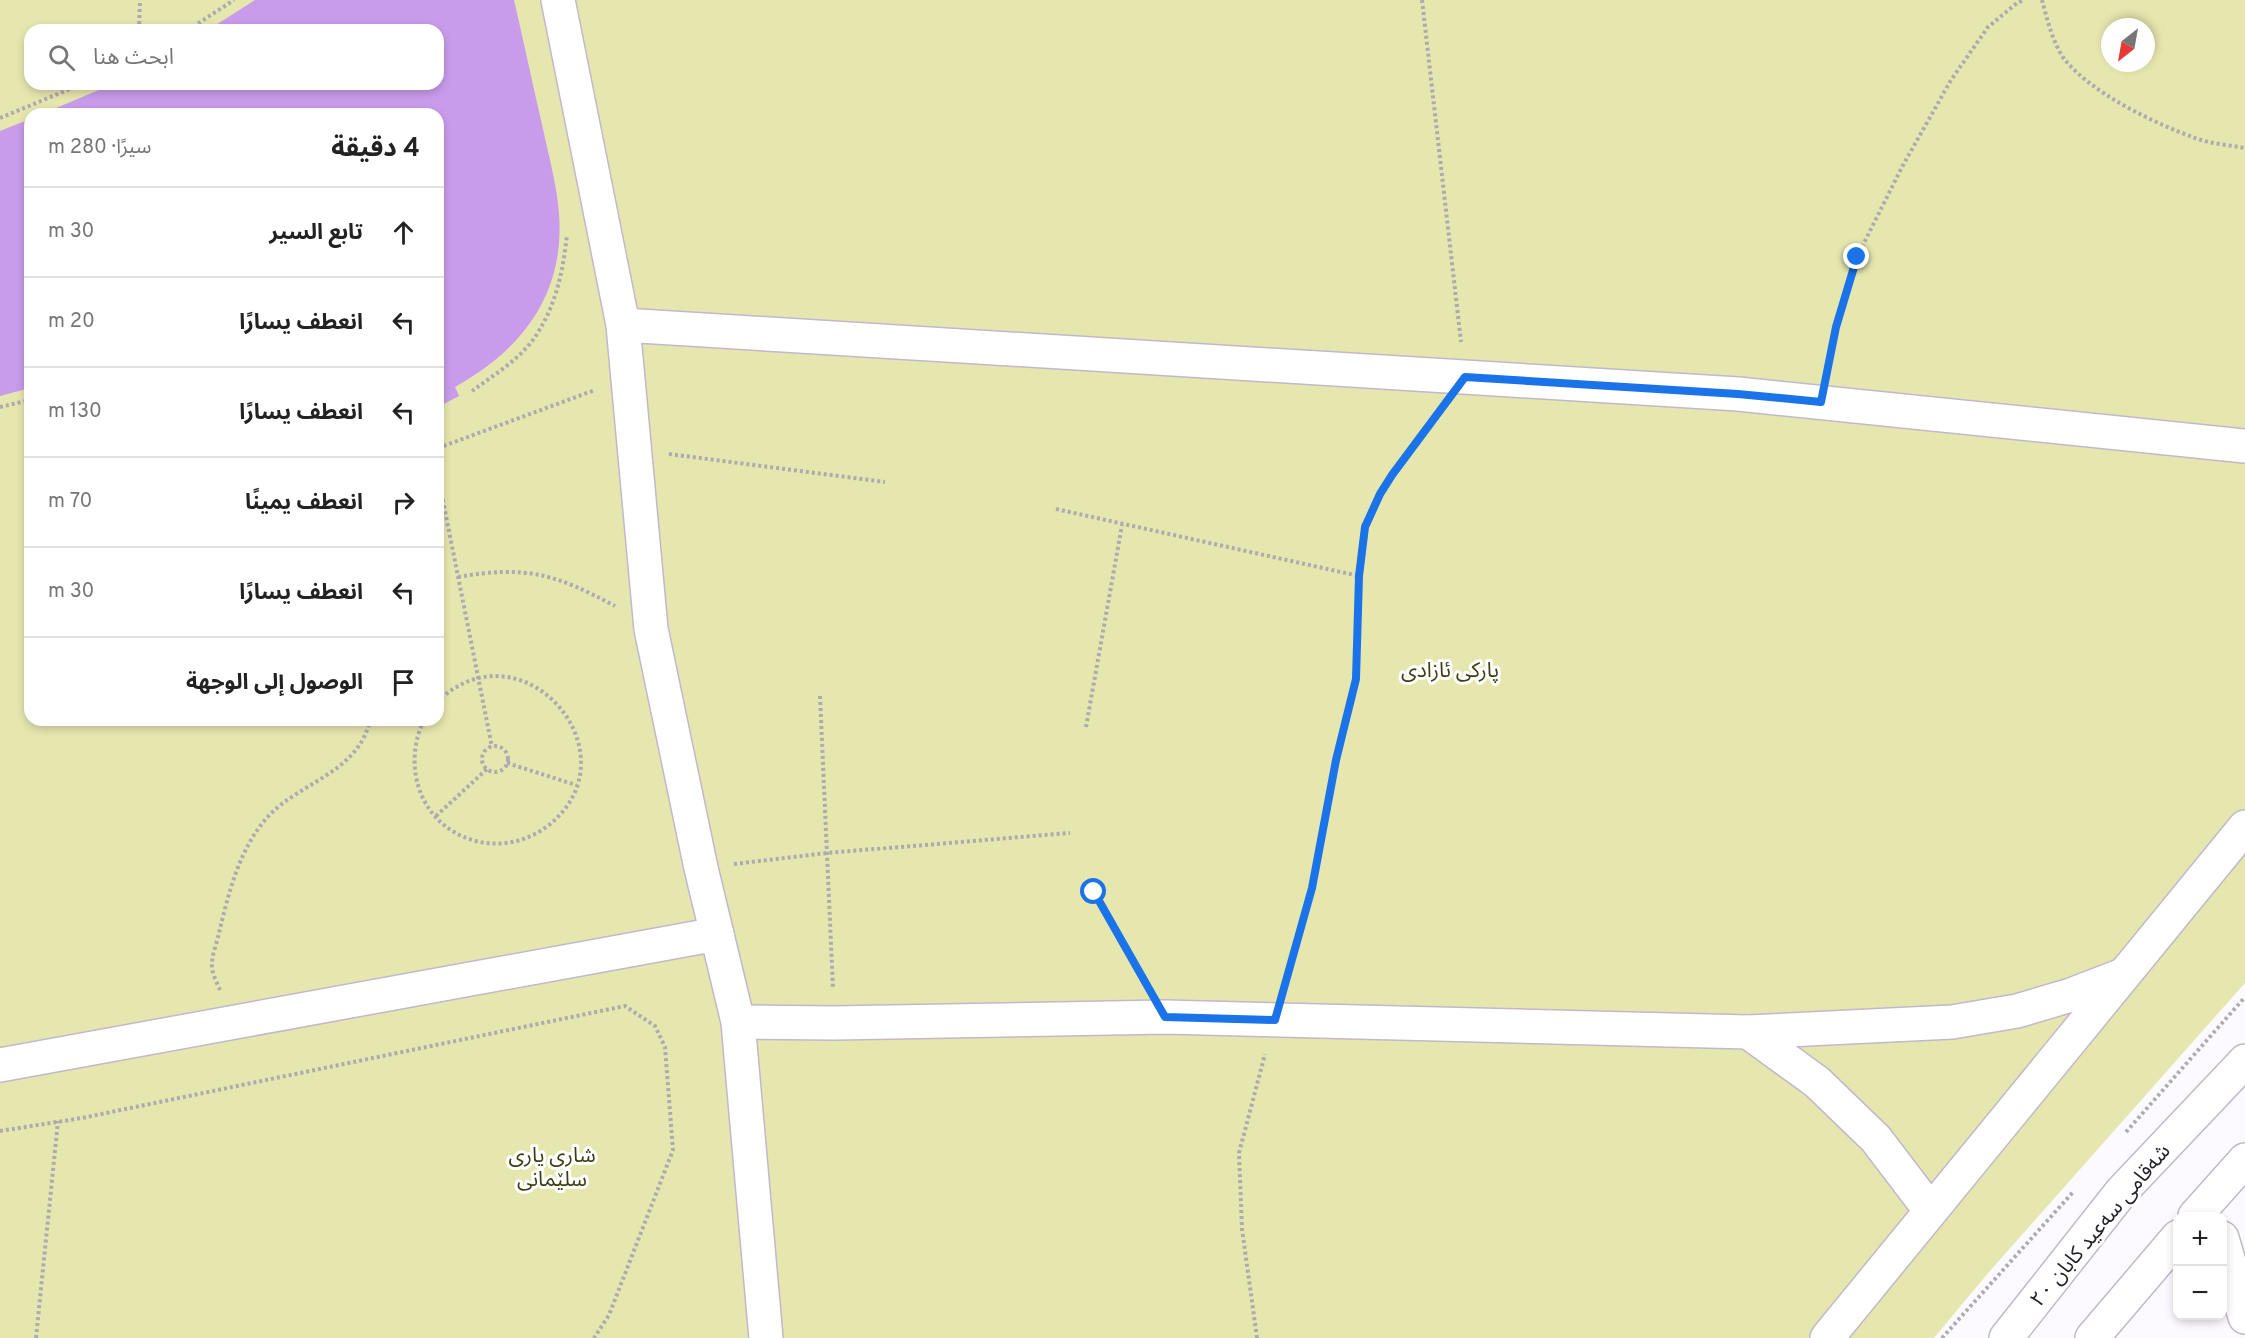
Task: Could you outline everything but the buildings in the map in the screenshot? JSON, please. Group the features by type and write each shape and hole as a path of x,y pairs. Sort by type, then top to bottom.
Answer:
{"street":[{"path":"558,0 623,325 651,629 701,868 738,1022 766,1338"},
{"path":"623,325 1738,394 2245,446"},
{"path":"1827,1338 2245,827"},
{"path":"0,1065 717,934"},
{"path":"738,1022 834,1023 1165,1017 1748,1032 1952,1022 2017,1011 2071,995 2123,975"},
{"path":"1748,1032 1817,1082 1876,1139 1930,1210"},
{"name":"شەقامی سەعید کابان ٢٠","path":"2006,1338 2122,1191 2245,1061"},
{"path":"2207,1210 2245,1160"},
{"path":"2092,1338 2173,1243"},
{"path":"2227,1252 2245,1317"}],"path":[{"path":"139,24 141,0"},
{"path":"197,24 234,0"},
{"path":"1257,1338 1242,1229 1239,1153 1312,888 1336,760 1356,679 1359,576 1365,527 1380,494 1465,377 1422,0"},
{"path":"1821,402 1836,327 1857,257 1897,177 1951,80 1988,27 2017,3 2024,0"},
{"path":"2042,0 2047,22 2064,59 2090,84 2143,116 2197,139 2245,148"},
{"path":"24,108 68,90"},
{"path":"0,118 24,108"},
{"path":"472,391 506,366 535,337 556,297 564,264 568,227"},
{"path":"444,446 627,378"},
{"path":"0,407 24,401"},
{"path":"633,450 885,482"},
{"path":"444,506 492,747"},
{"path":"1056,509 1359,576"},
{"path":"1086,727 1122,525"},
{"path":"458,577 512,571 555,578 584,590 651,629"},
{"path":"421,726 415,744 414,770 421,795 436,816 456,832 481,842 507,843 520,840 543,829 566,806 576,785 580,763 577,737 566,714 558,704 537,687 500,677 478,679 462,685 444,697"},
{"path":"820,696 834,1023"},
{"path":"231,1024 211,966 229,888 244,852 260,826 282,804 330,774 357,751 367,735 369,726"},
{"path":"492,747 502,748 507,754 507,763 499,771 492,772 483,763 483,755 492,747"},
{"path":"507,763 576,785"},
{"path":"436,816 487,769"},
{"path":"701,868 827,853 1070,833"},
{"path":"1094,892 1165,1017"},
{"path":"0,1131 625,1006 655,1026 665,1047 673,1150 609,1315 594,1338"},
{"path":"36,1338 58,1121"}],"green space":[{"name":"پارکی ئازادی","path":"0,0 2245,0 2245,983 1989,1272 1934,1338 0,1338"}],"shaded area":[{"path":"255,0 514,0 556,193 559,243 555,270 534,317 519,337 500,356 455,387 459,396 444,404 444,108 56,108 99,90 444,90 444,24 217,24"},
{"path":"24,121 24,390 0,396 0,131"}],"route":[{"path":"1094,892 1165,1017 1275,1020 1312,888 1336,760 1356,679 1359,576 1365,527 1380,494 1392,475 1465,377 1738,394 1821,402 1836,327 1857,257"}],"park label":[{"name":"شاری یاری سلێمانی","path":"552,1167"}]}
